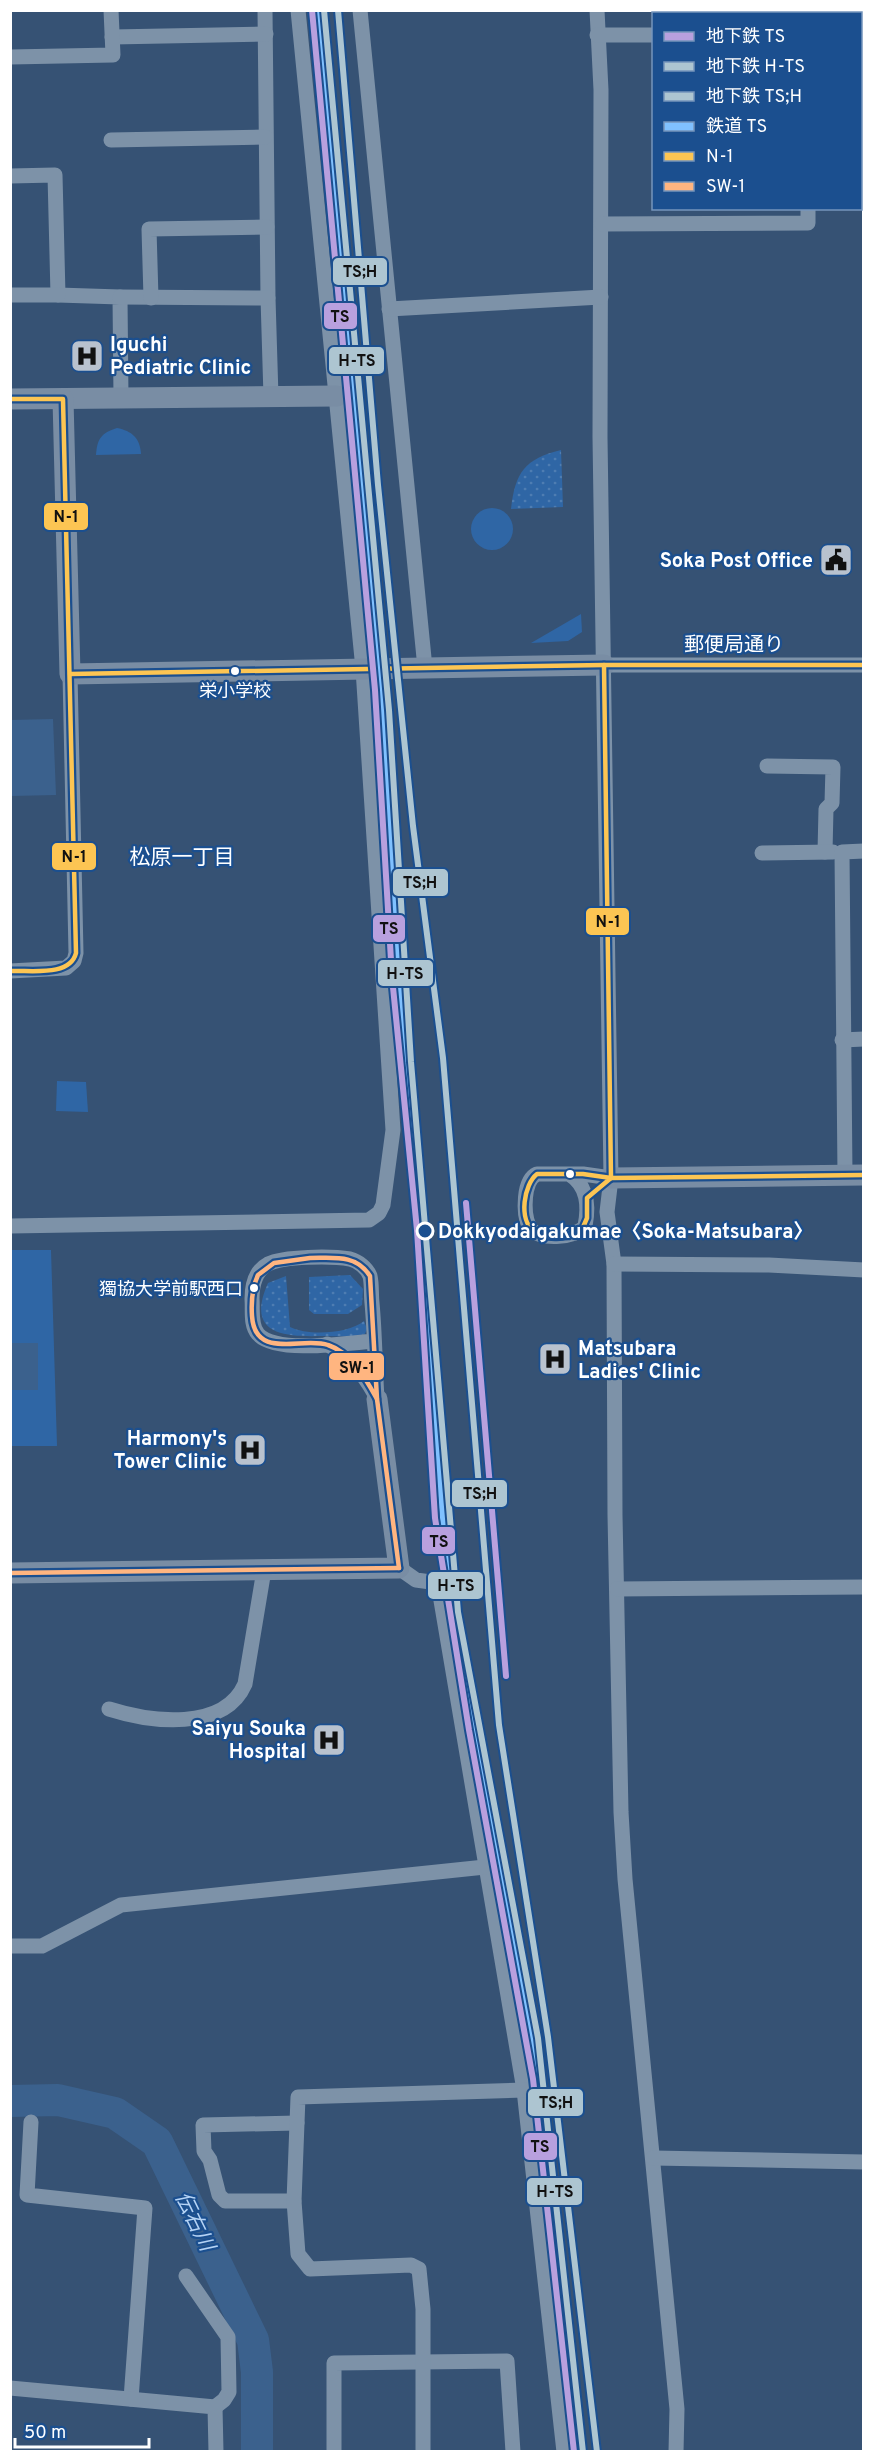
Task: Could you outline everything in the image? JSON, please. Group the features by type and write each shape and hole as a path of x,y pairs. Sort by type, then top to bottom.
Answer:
{"street":[{"path":"10,57 113,55 111,10"},
{"path":"265,10 265,137 271,397"},
{"path":"10,1226 369,1220 379,1213 383,1205 393,1130 363,669 298,10"},
{"path":"360,10 424,668"},
{"path":"597,10 601,90 600,437 611,1178 606,1212 614,1264 617,1589 625,1879 677,2409 676,2451"},
{"path":"112,37 266,34"},
{"path":"597,35 652,35"},
{"path":"111,140 265,137"},
{"path":"10,176 55,175 58,295"},
{"path":"602,224 808,223 808,210"},
{"path":"151,298 149,229 267,227"},
{"path":"10,295 268,298"},
{"path":"120,297 121,398"},
{"path":"389,309 600,297"},
{"path":"10,399 337,396"},
{"path":"10,971 66,968 74,961 76,953 63,399"},
{"name":"郵便局通り","path":"604,665 864,664"},
{"path":"70,674 604,665"},
{"path":"767,766 833,767 832,803 826,809 825,852"},
{"path":"762,853 864,851"},
{"path":"569,1174 583,1187 587,1198 587,1218 581,1232 574,1235 543,1235 534,1232 529,1226 526,1194 526,1185 531,1177 569,1174 611,1178 854,1175 842,1040 842,852"},
{"path":"842,1040 864,1040"},
{"path":"587,1198 611,1178"},
{"path":"374,1341 282,1345 269,1342 258,1335 253,1325 252,1287 257,1274 268,1265 280,1261 312,1258 351,1259 363,1265 370,1276 374,1341 377,1399 399,1568"},
{"path":"614,1264 769,1265 864,1270"},
{"path":"327,1344 346,1357 364,1374 377,1399"},
{"path":"10,1573 399,1568 416,1580 438,1583 524,2090 564,2451"},
{"path":"109,1709 138,1718 194,1718 225,1710 238,1699 245,1684 264,1570"},
{"path":"617,1589 864,1587"},
{"path":"10,1946 42,1946 121,1905 485,1867"},
{"path":"423,2451 423,2360 419,2269 411,2265 310,2269 297,2254 294,2201 298,2097 524,2090"},
{"path":"31,2122 27,2195 145,2208 131,2399"},
{"path":"294,2201 225,2201 219,2195 210,2160 204,2151 203,2125 297,2123"},
{"path":"653,2158 864,2163"},
{"path":"10,2388 215,2406 224,2400 229,2392 228,2337 186,2276"},
{"path":"334,2451 334,2363 423,2360 507,2361 513,2451"},
{"path":"215,2406 216,2451"}],"shaded area":[{"path":"117,428 134,436 141,454 96,455 101,437"},
{"path":"561,450 563,507 511,509 515,485 524,469 539,458"},
{"path":"492,508 500,509 507,514 512,521 512,537 507,544 500,549 492,550 484,549 477,544 472,537 471,529 472,521 477,514 484,509"},
{"path":"581,614 582,632 568,641 531,643"},
{"path":"53,719 56,795 11,796 11,720"},
{"path":"57,1081 86,1082 88,1112 56,1111"},
{"path":"10,1250 51,1250 57,1446 11,1446"},
{"path":"350,1275 363,1289 362,1305 348,1314 314,1314 309,1310 309,1277"},
{"path":"286,1276 290,1327 307,1332 328,1332 348,1329 364,1321 367,1329 365,1334 308,1336 282,1333 272,1329 265,1323 261,1313 262,1300 268,1283"},
{"path":"11,1343 38,1343 38,1390 11,1390"}],"waterway":[{"name":"伝右川","path":"10,2101 58,2100 115,2113 157,2142 253,2340 257,2372 257,2452"}],"metro line":[{"name":"TS","path":"312,10 375,690 392,977 417,1230 435,1518 469,1730 533,2079 574,2452"},
{"name":"H-TS","path":"324,10 389,710 411,1062 458,1612 538,2038 583,2452"},
{"name":"TS;H","path":"338,10 378,485 413,826 443,1058 499,1725 548,2037 597,2452"},
{"name":"TS","path":"466,1203 506,1676"}],"rail line":[{"name":"TS","path":"317,11 382,711 404,1063 451,1613 531,2039 575,2452"}],"transit line":[{"name":"N-1","path":"10,399 63,399 76,953 72,961 58,969 10,971"},
{"name":"N-1","path":"604,665 611,1178"},
{"name":"N-1","path":"70,674 604,665 864,665"},
{"name":"N-1","path":"537,1174 583,1174 611,1178 587,1198 587,1218 581,1232 550,1237 534,1231 529,1226 524,1211 526,1194 532,1179 537,1174"},
{"name":"N-1","path":"611,1178 864,1175"},
{"name":"SW-1","path":"310,1258 336,1258 351,1261 358,1264 370,1276 377,1399 351,1360 337,1349 318,1343 271,1343 255,1330 252,1300 258,1275 274,1263 310,1258"},
{"name":"SW-1","path":"377,1399 399,1568"},
{"name":"SW-1","path":"10,1573 399,1568"}],"place":[{"name":"Iguchi Pediatric Clinic","path":"87,356"},
{"name":"Soka Post Office","path":"836,560"},
{"name":"栄小学校","path":"235,671"},
{"name":"Dokkyodaigakumae〈Soka-Matsubara〉","path":"425,1231"},
{"name":"獨協大学前駅西口","path":"254,1288"},
{"name":"Matsubara Ladies' Clinic","path":"555,1359"},
{"name":"Harmony's Tower Clinic","path":"250,1450"},
{"name":"Saiyu Souka Hospital","path":"329,1740"}],"district":[{"name":"松原一丁目","path":"182,857"}]}
